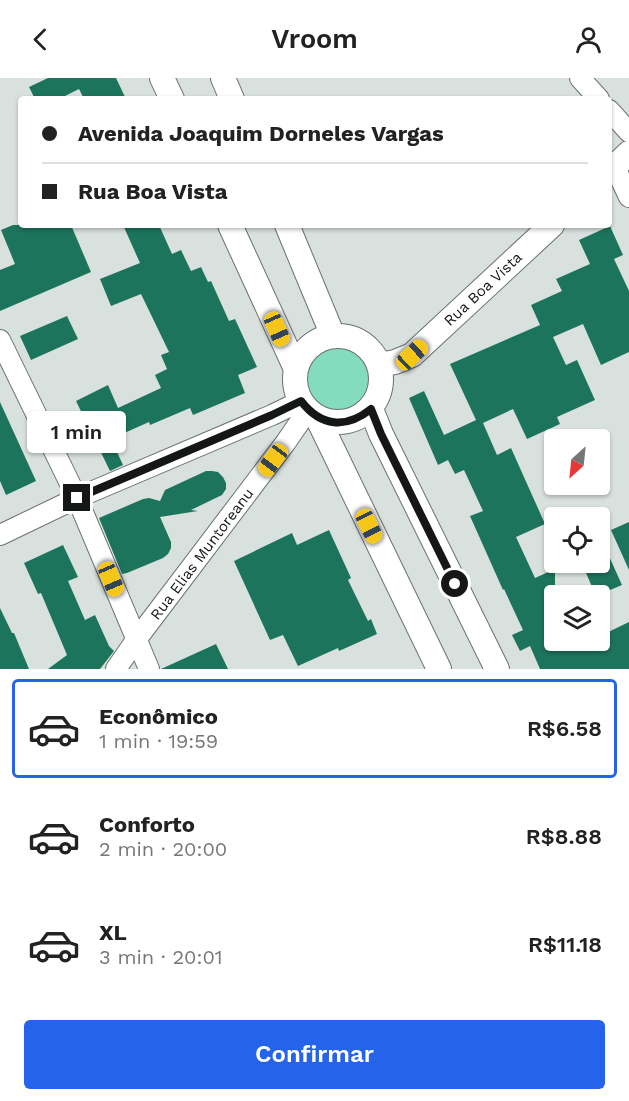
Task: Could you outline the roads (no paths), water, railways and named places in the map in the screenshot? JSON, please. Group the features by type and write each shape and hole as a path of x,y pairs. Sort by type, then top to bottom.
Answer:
{"street":[{"path":"162,78 171,96"},
{"path":"223,78 231,96"},
{"path":"580,78 596,96"},
{"path":"612,113 629,132"},
{"path":"618,164 629,197"},
{"path":"231,228 296,369"},
{"path":"288,228 333,336"},
{"name":"Rua Boa Vista","path":"380,365 395,363 412,355 549,228"},
{"path":"0,534 77,498 272,415 309,410 328,422 340,423 362,416 378,399 382,376 380,365 366,346 345,336 323,339 314,343 306,351 296,369 296,390 309,410 439,669"},
{"path":"0,340 77,498 149,669"},
{"path":"371,409 381,434 497,669"},
{"name":"Rua Elias Muntoreanu","path":"116,669 309,410"}]}
